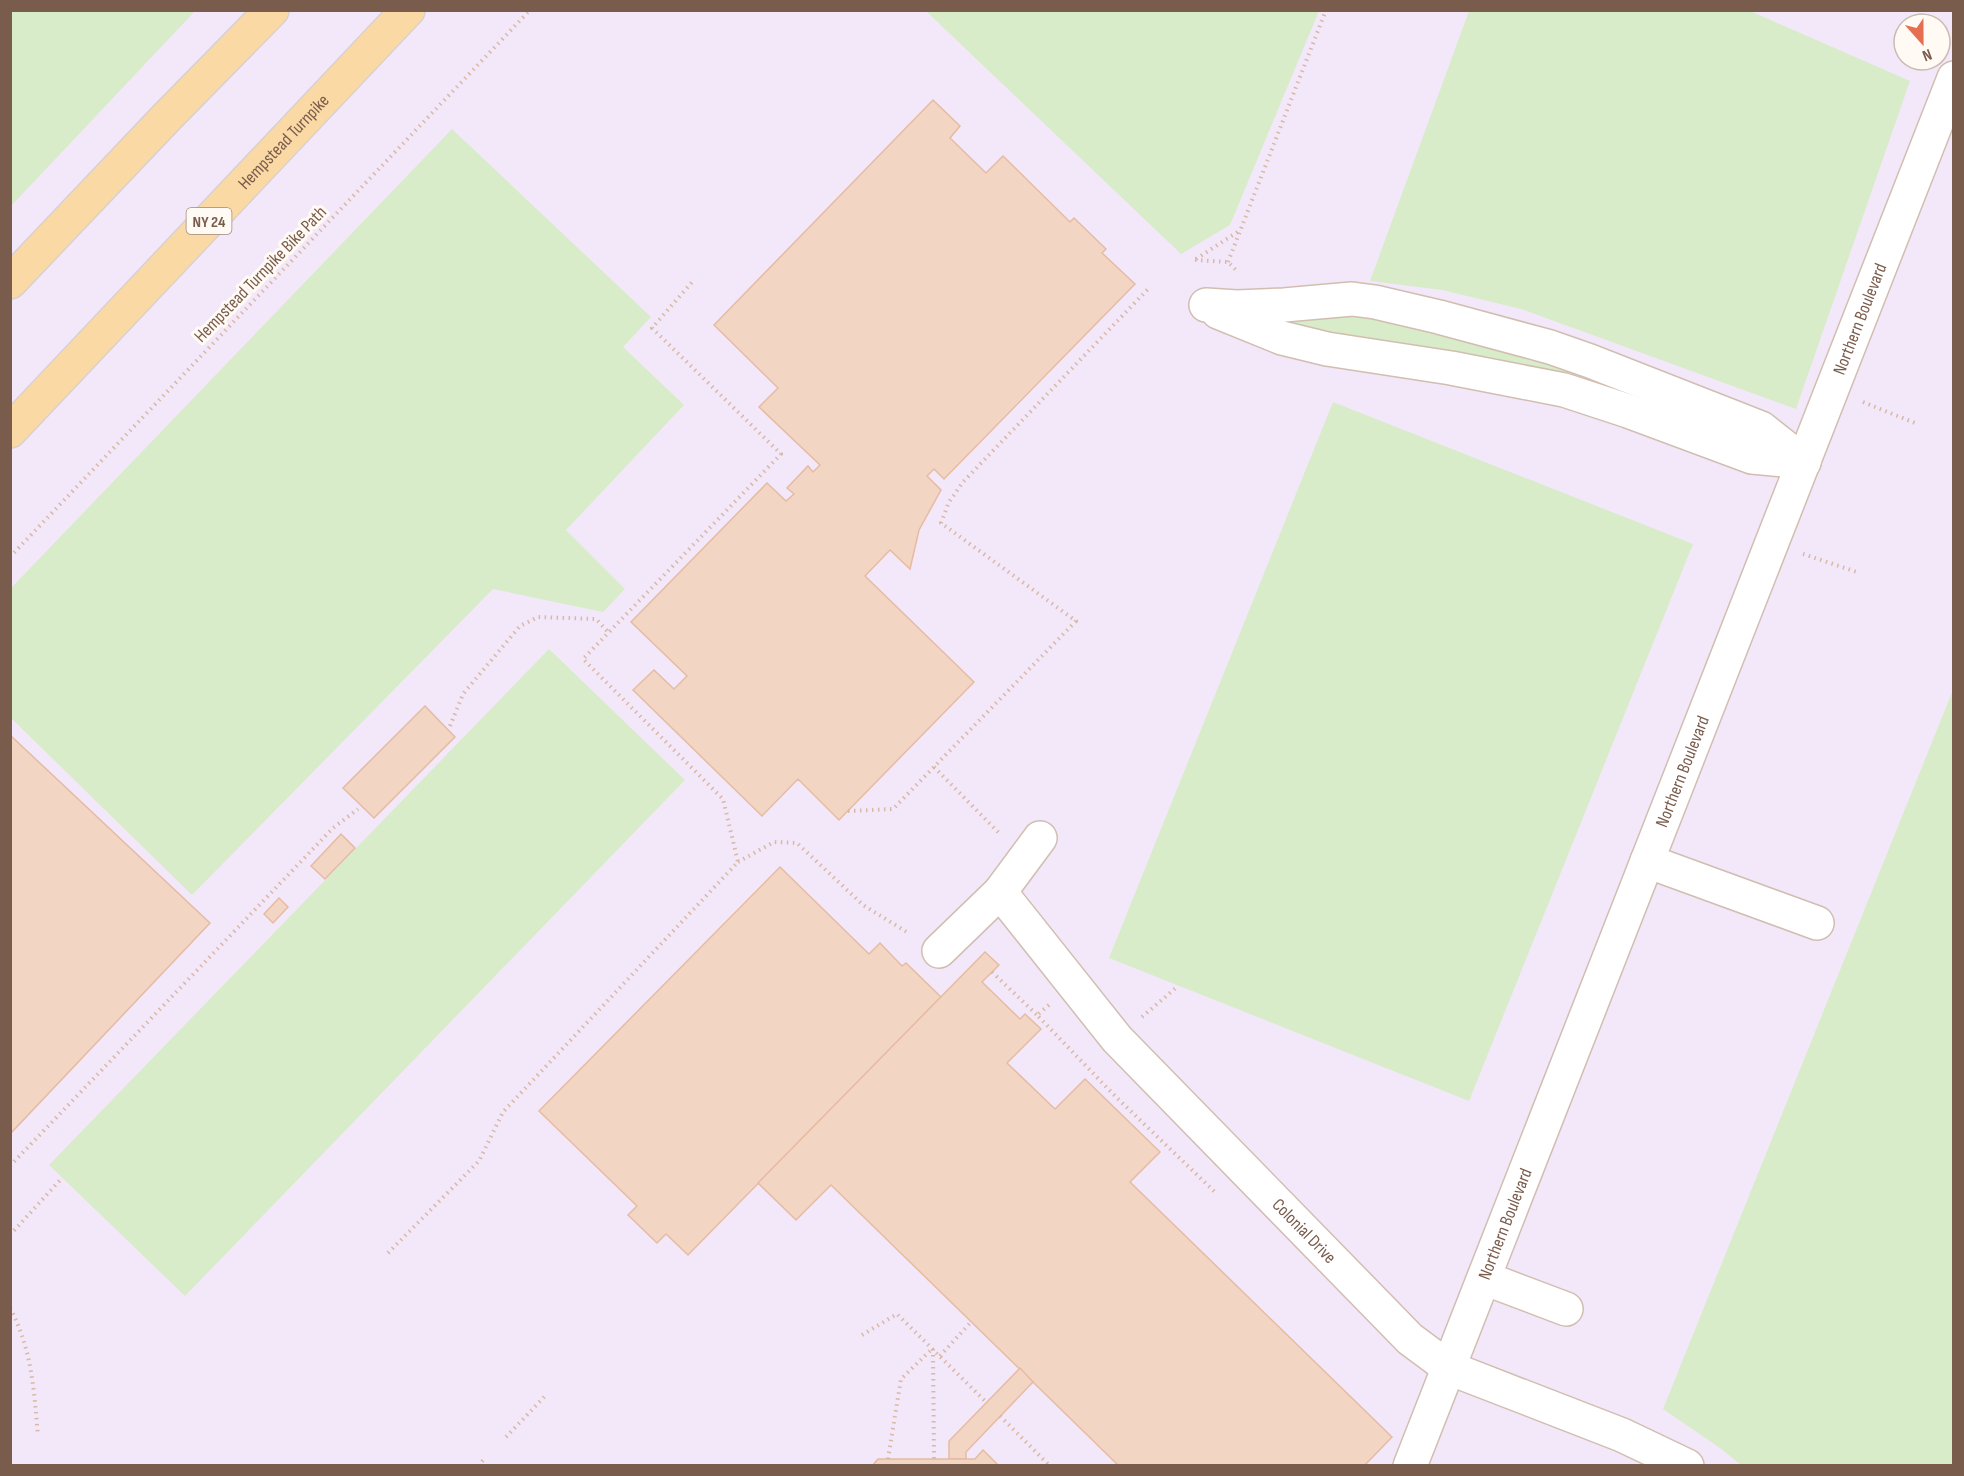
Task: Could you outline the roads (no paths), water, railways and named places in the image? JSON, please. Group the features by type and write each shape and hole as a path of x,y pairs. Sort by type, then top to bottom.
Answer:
{"main road":[{"path":"10,282 272,10"},
{"name":"Hempstead Turnpike","path":"10,431 408,10"}],"street":[{"name":"Northern Boulevard","path":"1410,1466 1953,78"},
{"path":"1326,349 1345,299"},
{"path":"1345,299 1375,302 1431,315 1550,347 1761,428 1803,462 1752,458 1628,411 1564,390 1424,364 1326,349 1282,338 1206,305 1273,306 1345,299"},
{"path":"1424,364 1431,315"},
{"path":"939,951 1000,892 1032,849"},
{"path":"1647,861 1816,923"},
{"name":"Colonial Drive","path":"1000,892 1117,1039 1410,1339 1449,1368 1622,1434 1687,1466"},
{"path":"1484,1278 1566,1309"}]}
